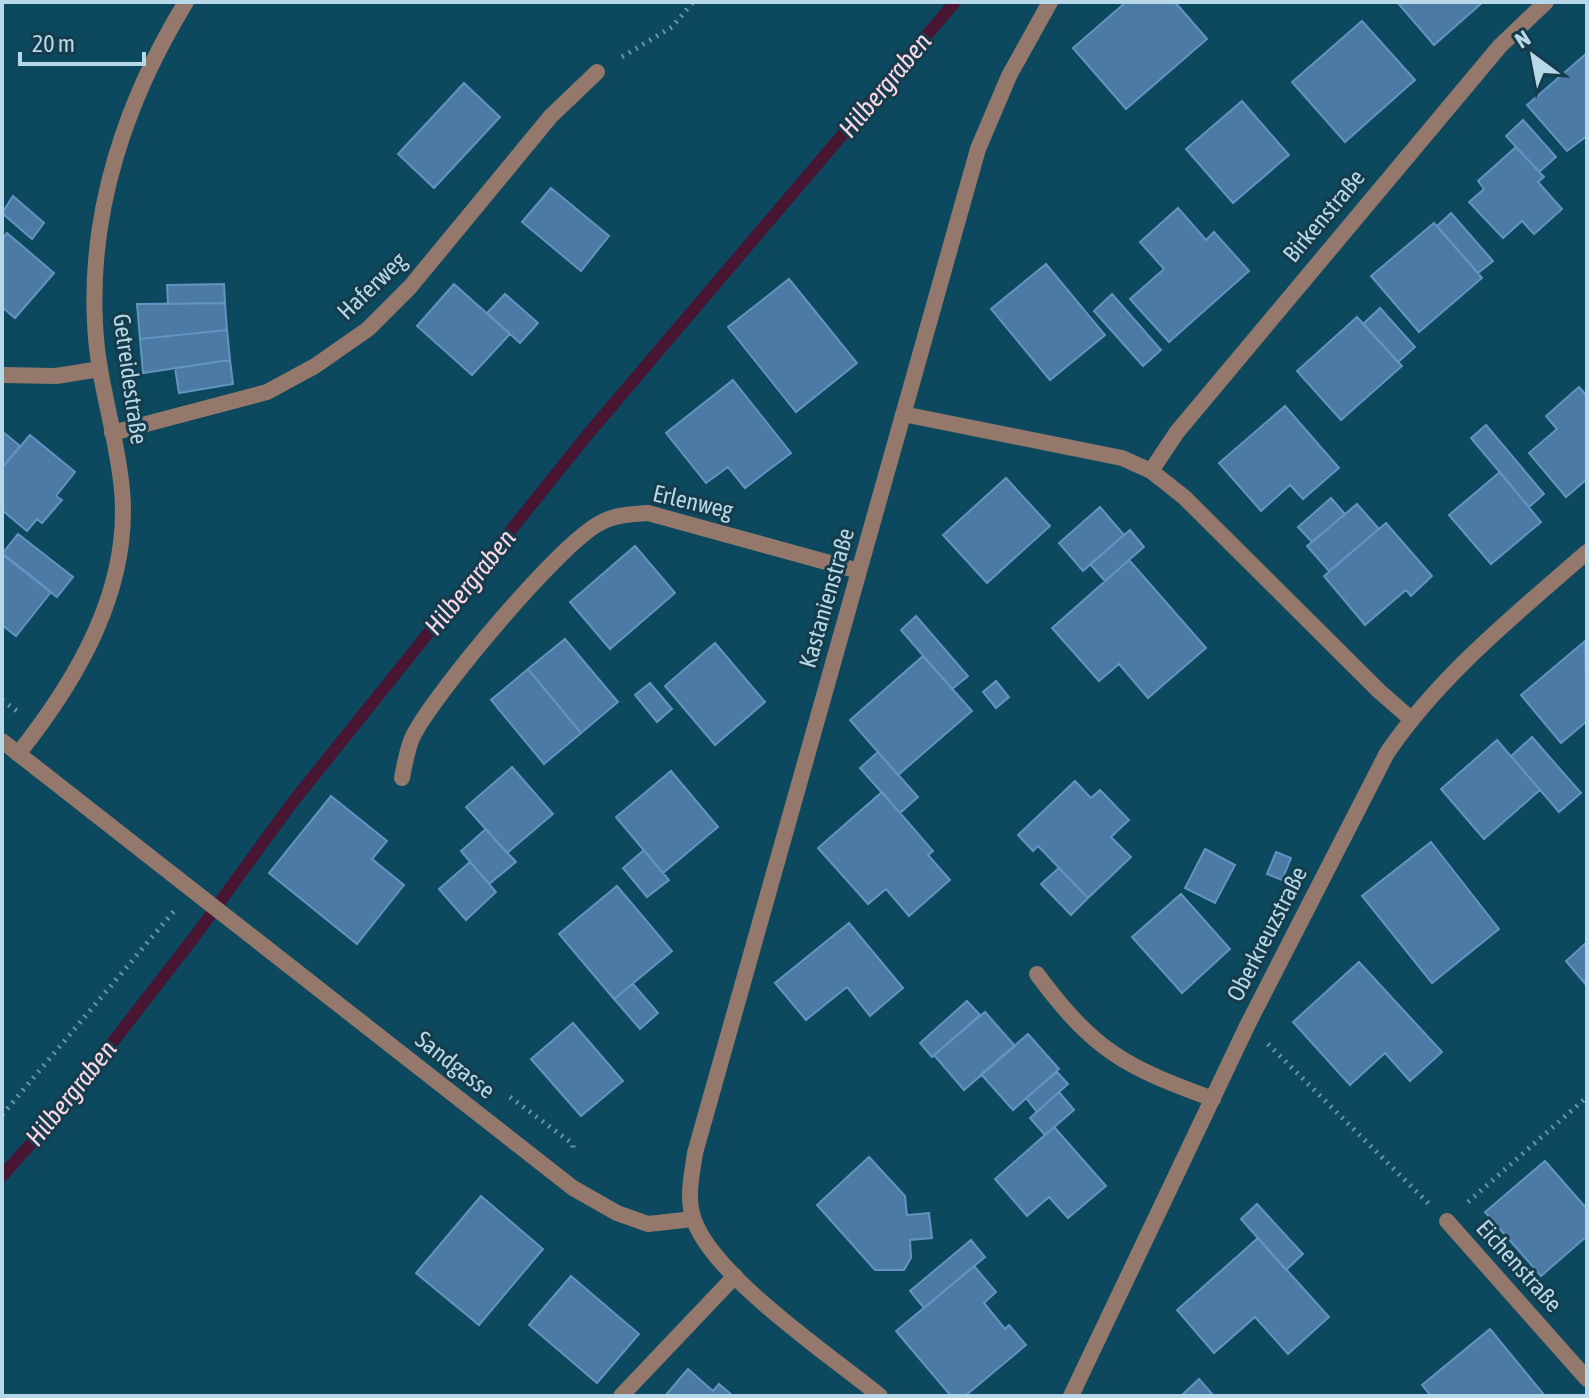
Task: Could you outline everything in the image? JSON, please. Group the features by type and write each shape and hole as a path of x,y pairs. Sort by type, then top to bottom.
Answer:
{"street":[{"name":"Getreidestraße","path":"18,754 65,689 88,648 106,606 118,563 122,490 100,369 95,323 96,266 106,190 127,119 158,48 186,2"},
{"name":"Kastanienstraße","path":"693,1219 690,1185 695,1153 978,149 1009,76 1050,2"},
{"name":"Birkenstraße","path":"1151,471 1177,432 1399,164 1500,46 1546,2"},
{"name":"Haferweg","path":"112,433 267,392 315,366 368,329 410,287 551,116 597,72"},
{"path":"2,375 56,376 100,369"},
{"path":"903,414 1122,458 1151,471 1184,497 1411,719"},
{"name":"Erlenweg","path":"402,778 414,735 443,693 539,577 600,522 620,515 648,513 859,571"},
{"name":"Oberkreuzstraße","path":"1071,1396 1248,1024 1387,753 1441,685 1587,552"},
{"name":"Sandgasse","path":"2,741 573,1188 617,1213 648,1224 693,1219"},
{"path":"1037,974 1093,1039 1125,1064 1213,1099"},
{"path":"693,1219 735,1276 880,1396"},
{"name":"Eichenstraße","path":"1447,1221 1587,1379"},
{"path":"621,1396 735,1276"}],"path":[{"path":"597,72 672,27 693,2"},
{"path":"2,1115 192,889"},
{"path":"1248,1024 1447,1221 1587,1097"}],"building":[{"path":"1126,2 1175,2 1207,39 1126,109 1073,48"},
{"path":"1397,2 1483,2 1434,45"},
{"path":"1362,21 1415,80 1345,142 1292,82"},
{"path":"1587,53 1587,136 1567,151 1527,105"},
{"path":"464,83 500,117 434,188 398,154"},
{"path":"1242,101 1289,155 1233,203 1186,149"},
{"path":"1523,120 1556,157 1539,172 1506,136"},
{"path":"1516,147 1544,177 1538,182 1562,209 1534,234 1522,221 1503,238 1469,202 1484,189 1478,181"},
{"path":"551,188 609,236 581,271 522,222"},
{"path":"13,196 44,223 32,239 2,213"},
{"path":"1178,208 1206,240 1214,232 1249,271 1169,342 1130,299 1164,269 1140,242"},
{"path":"1451,213 1493,261 1478,273 1437,226"},
{"path":"1434,223 1482,278 1419,332 1371,276"},
{"path":"7,233 54,273 15,318 2,307 2,239"},
{"path":"1046,264 1105,335 1050,380 991,309"},
{"path":"789,279 857,363 796,412 728,327"},
{"path":"224,284 225,303 168,304 167,285"},
{"path":"454,284 510,334 472,375 417,326"},
{"path":"505,294 538,323 520,343 487,313"},
{"path":"1112,294 1161,350 1143,366 1094,311"},
{"path":"225,303 227,330 140,339 137,304"},
{"path":"1380,308 1415,347 1398,362 1363,324"},
{"path":"1357,317 1402,366 1341,420 1297,371"},
{"path":"227,330 230,360 143,373 140,339"},
{"path":"230,360 233,384 179,393 175,368"},
{"path":"733,380 791,453 745,488 728,467 706,483 666,433"},
{"path":"1579,387 1587,396 1587,479 1566,497 1529,453 1557,429 1546,416"},
{"path":"1285,406 1339,468 1303,499 1290,485 1261,511 1219,463"},
{"path":"1486,425 1544,494 1529,507 1471,438"},
{"path":"2,433 20,446 2,468"},
{"path":"30,435 75,472 56,496 62,500 42,523 37,519 27,531 2,510 2,468"},
{"path":"1500,472 1541,522 1491,564 1449,515"},
{"path":"1006,478 1050,526 987,583 943,535"},
{"path":"1331,498 1345,514 1312,542 1298,527"},
{"path":"1357,504 1379,529 1329,571 1307,546"},
{"path":"1100,507 1124,535 1083,571 1059,543"},
{"path":"1386,523 1432,576 1411,596 1406,590 1365,625 1324,576"},
{"path":"1130,530 1144,547 1105,581 1090,564"},
{"path":"18,534 73,577 57,597 2,554"},
{"path":"635,546 675,593 610,649 570,602"},
{"path":"2,553 51,592 16,636 2,625"},
{"path":"1129,560 1206,648 1148,698 1119,664 1099,681 1052,628"},
{"path":"916,616 968,676 952,689 901,630"},
{"path":"565,639 618,702 581,733 528,669"},
{"path":"1585,641 1587,721 1561,743 1521,695"},
{"path":"715,643 765,702 715,745 665,686"},
{"path":"923,656 972,711 898,775 850,720"},
{"path":"528,669 581,733 544,764 491,700"},
{"path":"996,681 1009,697 996,708 983,692"},
{"path":"650,683 672,709 657,722 635,695"},
{"path":"1532,737 1581,793 1559,812 1511,756"},
{"path":"1497,740 1540,790 1484,839 1441,789"},
{"path":"878,752 918,797 900,813 860,768"},
{"path":"512,767 553,814 507,853 466,807"},
{"path":"671,771 718,827 663,873 616,817"},
{"path":"1075,781 1091,798 1100,790 1129,820 1111,837 1131,857 1088,898 1038,846 1033,851 1018,835"},
{"path":"882,792 933,851 928,855 950,880 909,916 886,889 868,904 818,848"},
{"path":"331,796 387,841 372,859 404,885 357,944 269,873"},
{"path":"486,829 516,862 489,884 461,851"},
{"path":"1431,842 1499,929 1432,983 1362,896"},
{"path":"1205,849 1235,865 1215,903 1185,888"},
{"path":"644,850 669,880 647,897 623,868"},
{"path":"1276,852 1291,858 1282,880 1267,874"},
{"path":"470,862 496,892 466,920 439,889"},
{"path":"1059,868 1088,898 1071,915 1041,884"},
{"path":"617,886 672,951 614,999 559,934"},
{"path":"1181,894 1230,949 1182,993 1132,937"},
{"path":"849,923 903,988 870,1016 847,987 806,1020 775,983"},
{"path":"1587,942 1587,986 1566,961"},
{"path":"1359,962 1442,1052 1410,1081 1385,1053 1350,1085 1293,1022"},
{"path":"633,984 658,1013 640,1029 614,999"},
{"path":"967,1001 980,1015 932,1057 920,1043"},
{"path":"985,1012 1015,1046 964,1090 934,1055"},
{"path":"573,1023 623,1081 581,1116 531,1059"},
{"path":"1028,1034 1059,1069 1013,1110 981,1074"},
{"path":"1057,1072 1068,1084 1037,1112 1026,1098"},
{"path":"1059,1092 1074,1110 1045,1135 1030,1118"},
{"path":"1054,1127 1106,1186 1068,1218 1049,1197 1027,1216 995,1179"},
{"path":"869,1157 905,1196 907,1215 929,1213 932,1238 910,1240 911,1258 904,1270 875,1270 817,1205"},
{"path":"1545,1161 1587,1209 1587,1236 1541,1276 1485,1212"},
{"path":"481,1196 543,1249 479,1325 416,1273"},
{"path":"1257,1204 1303,1254 1286,1270 1241,1219"},
{"path":"1258,1238 1329,1317 1288,1354 1255,1317 1214,1353 1177,1310"},
{"path":"971,1240 985,1257 924,1308 910,1291"},
{"path":"974,1266 996,1292 984,1303 1005,1329 1009,1325 1026,1345 965,1396 951,1396 896,1331"},
{"path":"571,1276 639,1334 597,1383 529,1325"},
{"path":"1490,1329 1545,1396 1431,1396 1422,1385"},
{"path":"688,1369 713,1391 719,1384 733,1396 665,1396"},
{"path":"1199,1379 1214,1396 1181,1396"}],"waterway":[{"name":"Hilbergraben","path":"2,1176 57,1114 195,936 292,803 588,434 955,2"}]}
